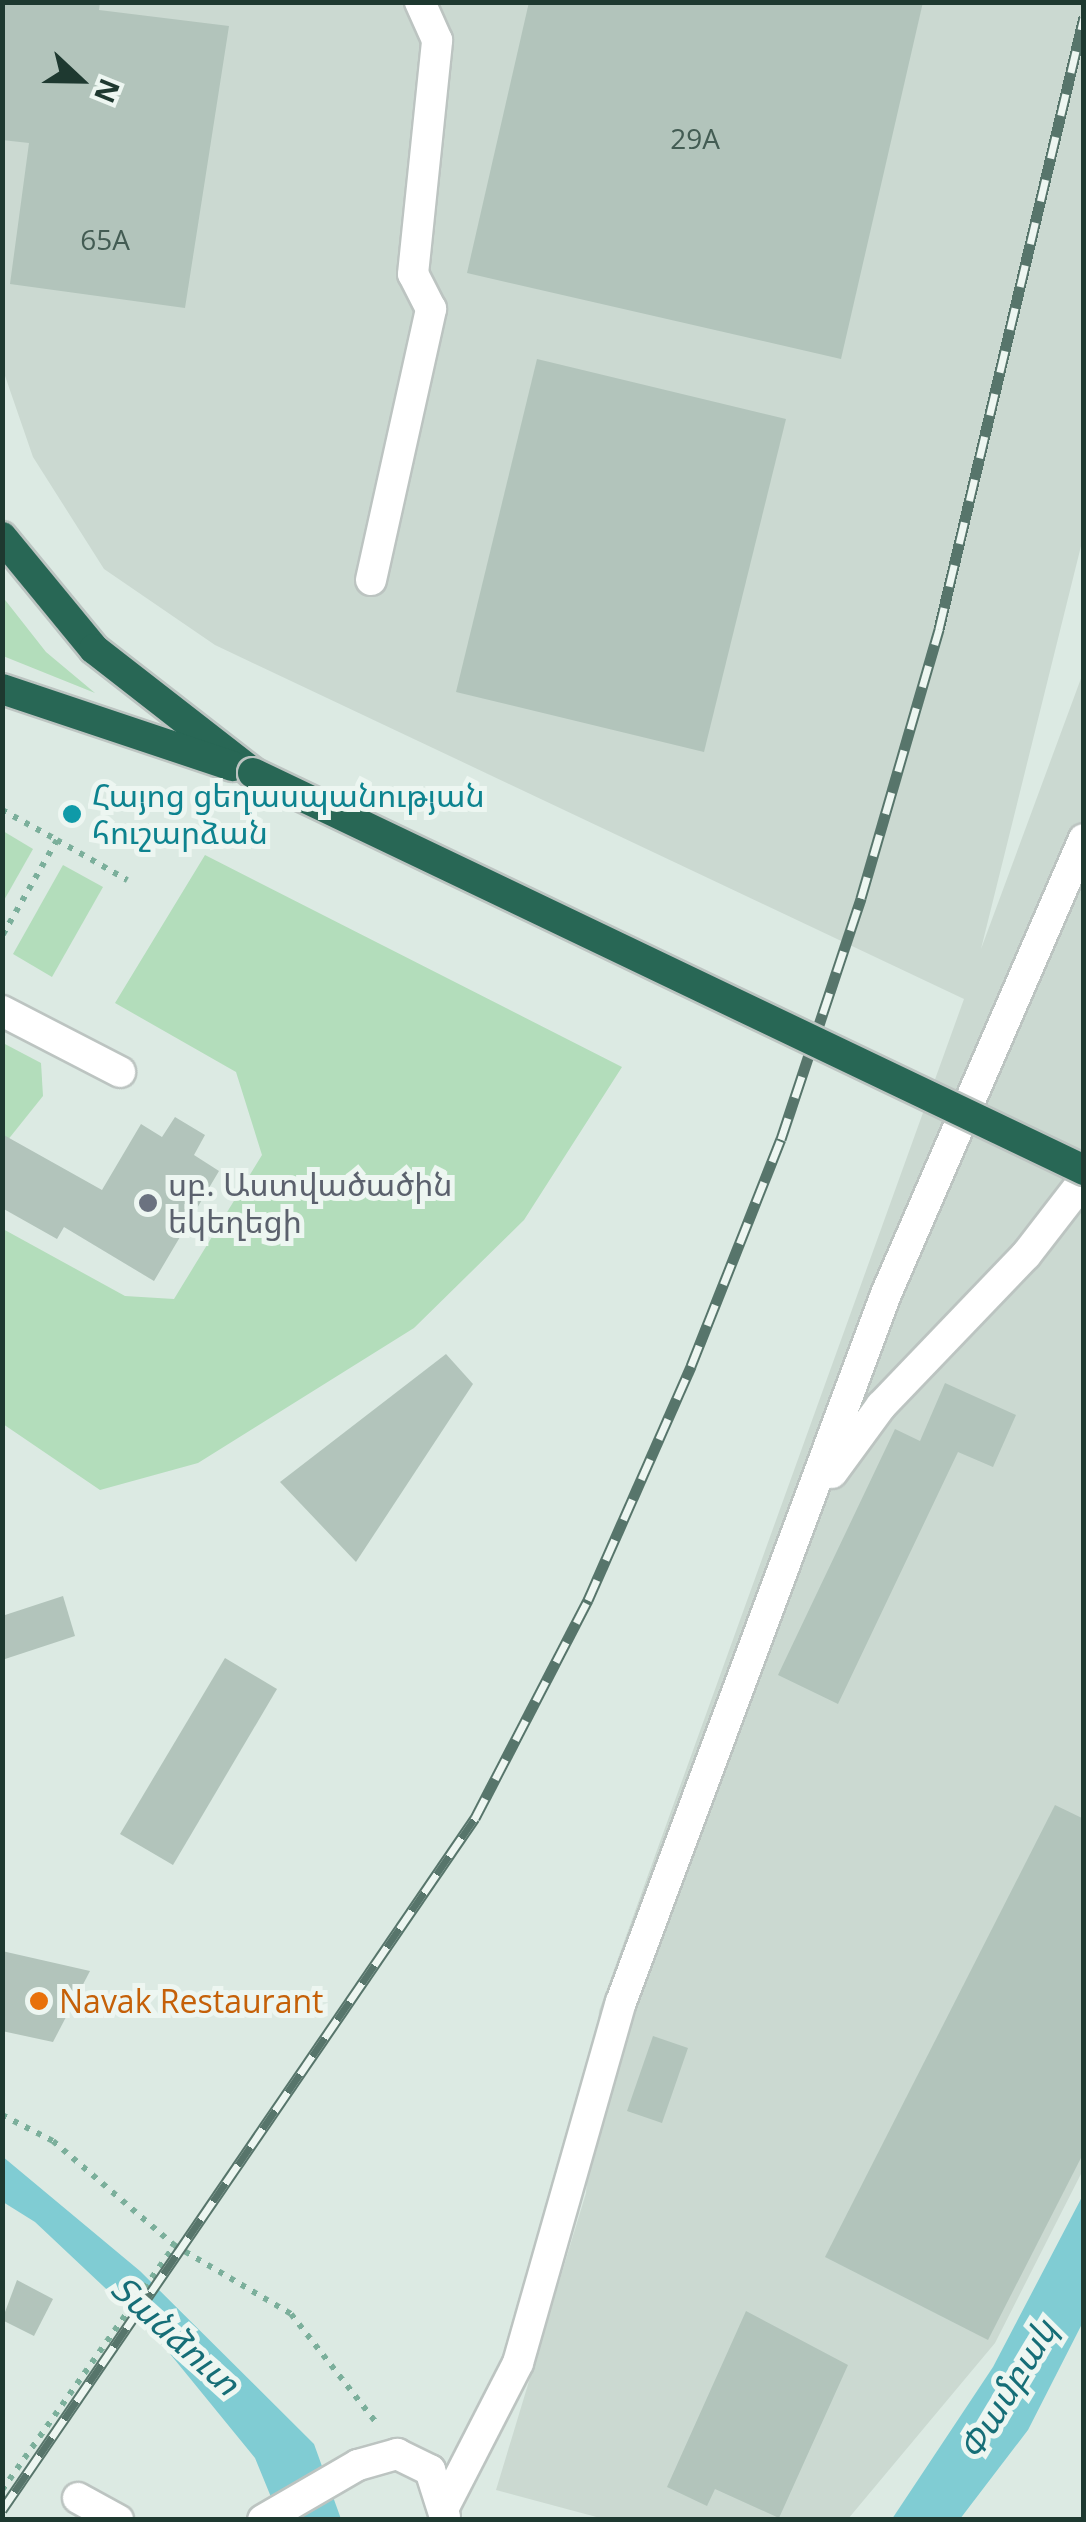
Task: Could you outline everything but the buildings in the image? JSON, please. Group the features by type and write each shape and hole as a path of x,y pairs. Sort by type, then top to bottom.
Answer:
{"highway":[{"path":"2,537 94,649 253,773"},
{"path":"2,690 253,773 1084,1170"}],"street":[{"path":"372,580 431,309 413,274 437,40 420,2"},
{"path":"445,2513 518,2363 621,2002 886,1294 1084,839"},
{"path":"2,1011 120,1072"},
{"path":"810,1504 881,1406 1026,1256 1084,1180"},
{"path":"263,2520 340,2474 397,2454 430,2470 445,2513"},
{"path":"78,2498 118,2520"}],"path":[{"path":"2,810 126,880"},
{"path":"2,936 57,840"},
{"path":"2,2115 53,2141 174,2245 291,2314 397,2454"},
{"path":"2,2490 174,2245"}],"shaded area":[{"path":"2,3 1083,3 1083,538 981,949 1083,673 1083,2170 995,2343 848,2519 604,2519 496,2490 586,2193 599,2011 964,999 215,645 104,569 33,457 3,370"}],"green space":[{"path":"2,596 46,652 95,693 3,656"},
{"path":"3,831 33,849 3,902"},
{"path":"205,855 622,1067 524,1220 414,1328 198,1463 100,1490 3,1424 3,1229 125,1296 174,1299 262,1155 236,1072 115,1003"},
{"path":"63,865 103,887 52,977 13,954"},
{"path":"3,1043 41,1063 43,1096 3,1146"}],"water":[{"name":"Տանձուտ","path":"2,2156 140,2271 314,2444 341,2519 280,2519 255,2458 153,2333 35,2222 3,2202"},
{"name":"Փամբակ","path":"1083,2195 1083,2322 1028,2430 960,2519 892,2519 993,2367"}],"railway":[{"path":"2,2510 475,1818 588,1600 691,1366 781,1139 861,898 939,629 1084,17"}],"place":[{"name":"Հայոց ցեղասպանության հուշարձան","path":"72,814"},
{"name":"սբ. Աստվածածին եկեղեցի","path":"148,1203"},
{"name":"Navak Restaurant","path":"39,2001"}]}
